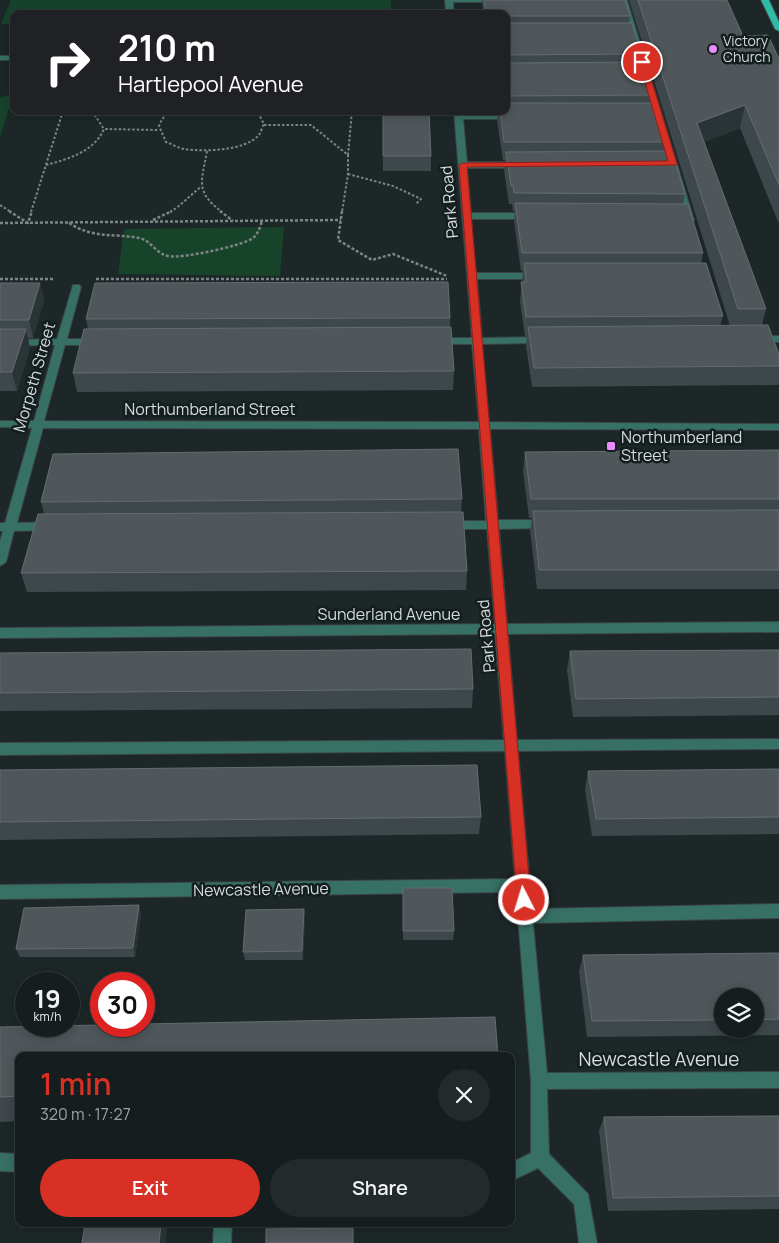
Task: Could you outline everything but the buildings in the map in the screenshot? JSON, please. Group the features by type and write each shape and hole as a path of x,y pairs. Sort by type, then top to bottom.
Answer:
{"main road":[{"path":"764,0 779,29"}],"street":[{"path":"449,0 507,0"},
{"path":"614,0 623,0 659,116 668,164 687,220"},
{"path":"624,36 634,36"},
{"path":"636,75 646,75"},
{"name":"Park Road","path":"458,115 539,1081 540,1158"},
{"path":"480,115 525,117"},
{"path":"649,116 659,116"},
{"path":"463,165 530,165"},
{"path":"467,216 544,216"},
{"path":"472,276 550,276"},
{"name":"Morpeth Street","path":"0,562 5,527 38,424 76,287"},
{"path":"744,339 779,339"},
{"path":"428,341 557,340"},
{"path":"0,343 110,342"},
{"name":"Northumberland Street","path":"0,424 779,427"},
{"path":"433,525 562,524"},
{"path":"5,527 69,526"},
{"name":"Sunderland Avenue","path":"0,633 779,627"},
{"path":"0,749 779,744"},
{"name":"Newcastle Avenue","path":"0,892 523,886"},
{"path":"525,916 779,911"},
{"name":"Newcastle Avenue","path":"539,1081 779,1080"},
{"path":"515,1170 540,1158 582,1200 588,1243"},
{"path":"0,1162 15,1163"},
{"path":"222,1243 224,1227"}],"path":[{"path":"28,223 62,115"},
{"path":"46,165 70,159 103,135 104,129 96,115"},
{"path":"166,115 162,119 159,130 163,138 170,144 193,150 207,151 235,148 247,143 262,131 264,125 260,115"},
{"path":"89,279 455,279 393,254 372,260 338,240 348,174 352,115"},
{"path":"264,125 311,126 348,155"},
{"path":"104,129 159,130"},
{"path":"207,151 201,187 210,203 234,221"},
{"path":"348,174 393,186 421,199 416,204"},
{"path":"150,222 176,209 188,196 201,187"},
{"path":"0,205 28,223"},
{"path":"0,223 341,220"},
{"path":"69,222 78,230 101,236 146,240 158,252 169,256 228,247 252,239 260,230 262,221"},
{"path":"0,279 60,279"}],"green space":[{"path":"11,0 391,0 391,10 10,10 10,24 1,24"},
{"path":"10,95 10,105 0,138 0,97"},
{"path":"284,227 280,276 118,274 124,229"}],"place":[{"name":"Victory Church","path":"713,49"},
{"name":"Northumberland Street","path":"611,446"}],"route":[{"path":"524,900 463,165 673,164 642,62"}]}
